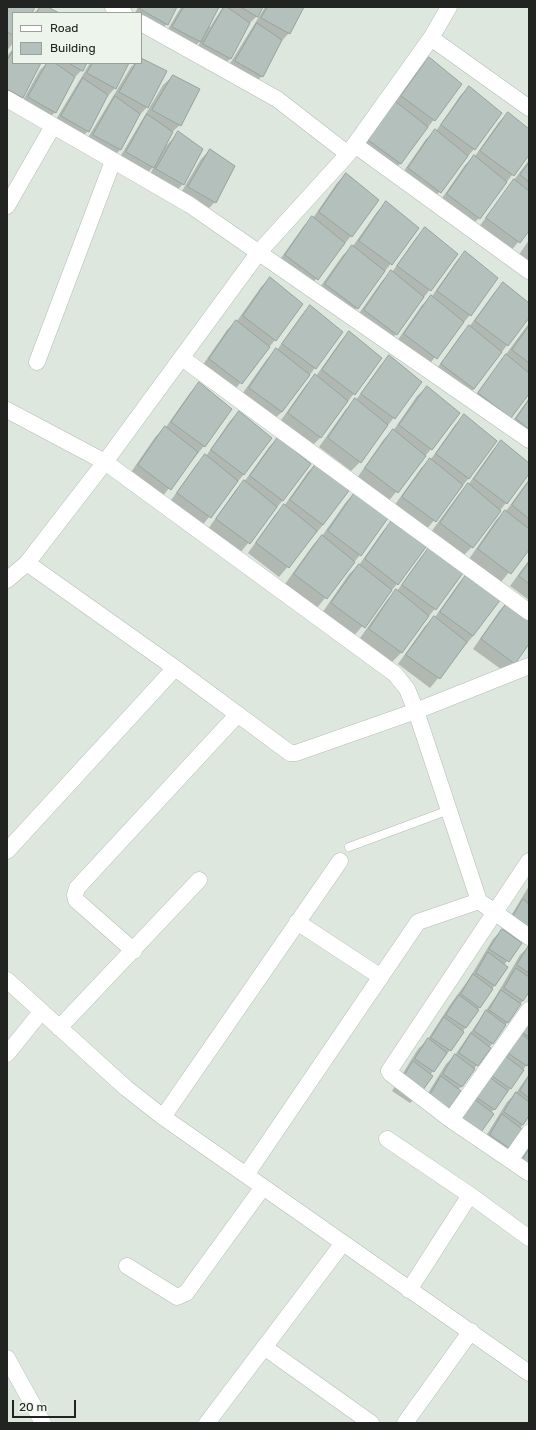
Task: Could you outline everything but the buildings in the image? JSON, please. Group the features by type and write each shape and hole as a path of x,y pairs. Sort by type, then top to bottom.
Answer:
{"street":[{"path":"113,7 122,12"},
{"path":"7,580 27,563 105,462 259,252 352,149 431,38 450,7"},
{"path":"142,24 277,99 529,270"},
{"path":"431,38 529,108"},
{"path":"7,99 190,205 529,440"},
{"path":"7,206 53,126"},
{"path":"37,362 113,161"},
{"path":"182,358 529,612"},
{"path":"7,410 105,462 395,674 407,689 416,711 480,901 494,913 529,937"},
{"path":"27,563 175,668 290,753 296,753 416,711 529,666"},
{"path":"7,851 175,668"},
{"path":"134,951 76,900 75,895 77,888 238,714"},
{"path":"163,1117 340,861"},
{"path":"529,861 389,1070 392,1074 451,1120 529,1173"},
{"path":"58,1028 134,951 199,880"},
{"path":"246,1175 418,922 480,901"},
{"path":"297,922 381,977"},
{"path":"7,980 58,1028 126,1088 163,1117 529,1373"},
{"path":"451,1120 529,1010"},
{"path":"7,1054 41,1012"},
{"path":"510,1160 529,1133"},
{"path":"387,1139 470,1195 529,1238"},
{"path":"127,1266 177,1297 182,1296 186,1293 263,1187"},
{"path":"409,1290 470,1195"},
{"path":"207,1423 343,1243"},
{"path":"405,1423 471,1331"},
{"path":"264,1347 371,1423"},
{"path":"7,1358 43,1423"}],"lane":[{"path":"349,847 449,810"}]}
